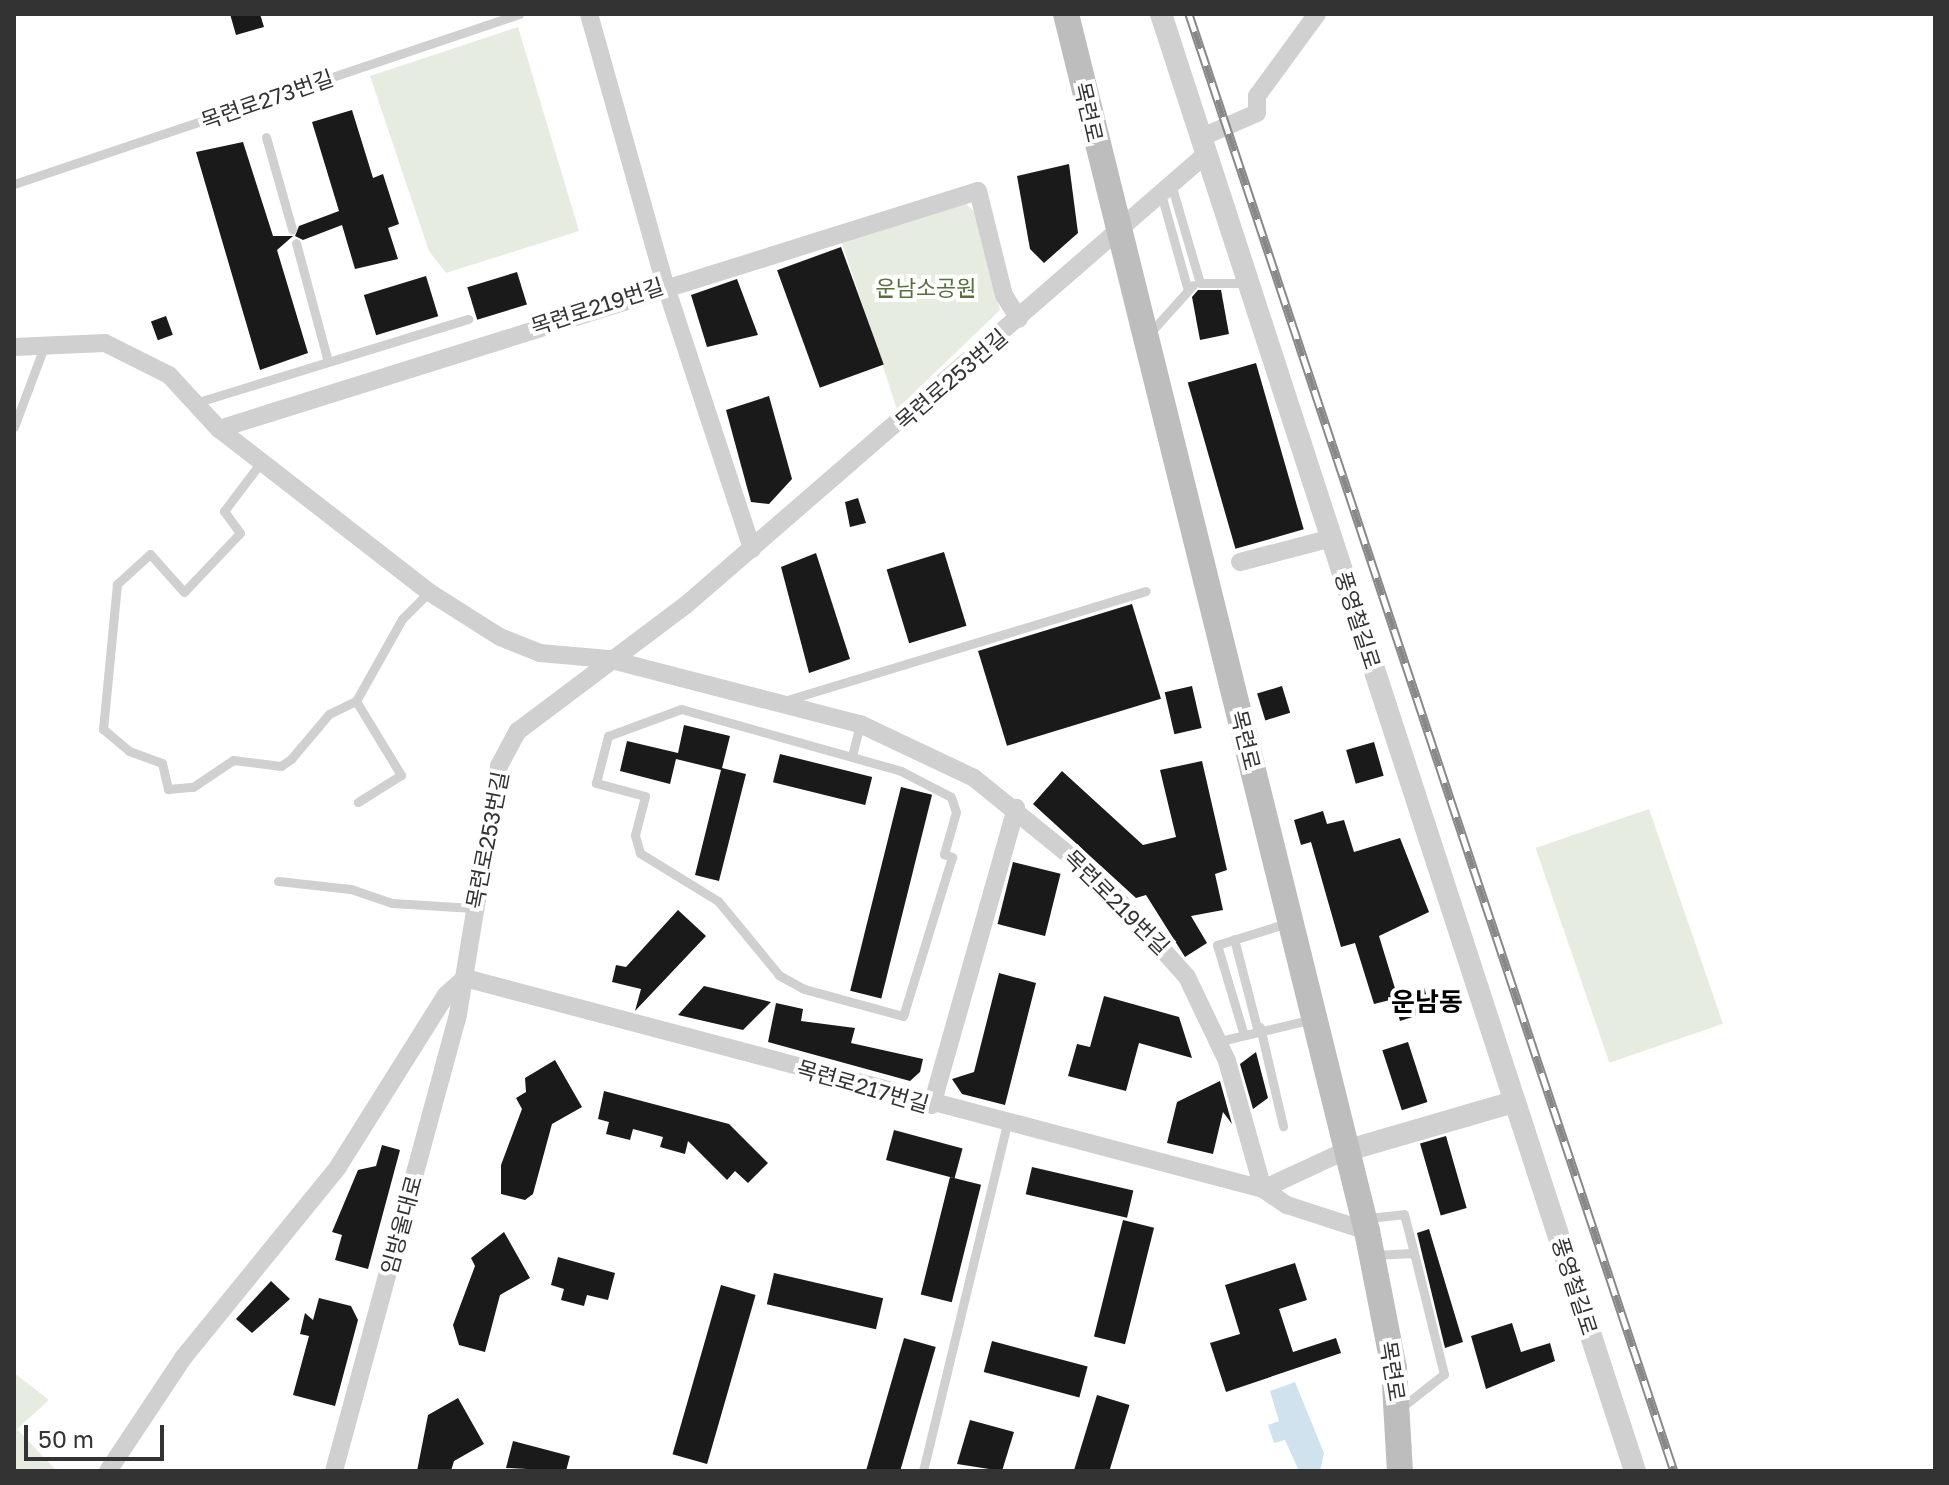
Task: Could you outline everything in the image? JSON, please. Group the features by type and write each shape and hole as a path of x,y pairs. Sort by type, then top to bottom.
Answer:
{"main road":[{"name":"목련로","path":"1066,14 1116,230 1367,1235 1399,1410 1400,1471"}],"street":[{"path":"589,14 665,284 752,549"},
{"name":"풍영철길로","path":"1161,14 1635,1471"},
{"path":"1202,147 1257,113 1257,96 1317,14"},
{"name":"목련로253번길","path":"465,978 473,908 499,766 518,731 752,549 1166,188 1202,147"},
{"name":"목련로219번길","path":"219,429 665,284 978,191 1004,295 1019,319"},
{"name":"목련로219번길","path":"14,347 114,345 169,375 219,429 429,592 540,653 608,659 860,724 929,753 1016,808 1158,938 1220,1041 1263,1189"},
{"path":"1240,562 1332,538"},
{"path":"932,1105 1016,808"},
{"path":"108,1471 183,1358 338,1167 446,995 465,978"},
{"name":"목련로217번길","path":"465,978 1007,1125 1263,1189 1287,1205 1367,1235"},
{"name":"임방울대로","path":"334,1471 465,978"},
{"path":"1263,1189 1345,1151 1514,1102"}],"lane":[{"name":"목련로273번길","path":"14,184 519,14"},
{"path":"266,137 292,229"},
{"path":"1166,188 1200,283"},
{"path":"1166,188 1187,287"},
{"path":"296,243 328,362"},
{"path":"1144,340 1187,287 1200,283 1248,283"},
{"path":"195,403 468,319"},
{"path":"14,427 45,344"},
{"path":"262,461 224,511 240,533 184,592 150,554 117,584 103,729 129,751 162,763 168,789 193,787 233,760 281,766 329,714 356,701 402,619 429,592"},
{"path":"781,702 1146,591"},
{"path":"356,701 401,775 358,802"},
{"path":"681,709 852,756 937,788 956,812 944,854 952,857 903,1016 804,989 779,975 718,901 640,853 635,835 645,796 596,783 608,736 681,709"},
{"path":"852,756 860,724"},
{"path":"278,881 335,886 392,903 473,908"},
{"path":"1243,1032 1217,945 1290,922"},
{"path":"1234,939 1283,1126"},
{"path":"1220,1041 1259,1027 1313,1019"},
{"path":"923,1471 1007,1125"},
{"path":"1367,1235 1404,1214 1444,1374 1399,1410"},
{"path":"1367,1235 1414,1253"}],"green space":[{"path":"518,27 579,231 446,273 429,251 370,76"},
{"name":"운남소공원","path":"965,203 977,214 1000,310 897,409 842,243"},
{"path":"1649,809 1723,1024 1609,1063 1536,848"},
{"path":"14,1373 49,1400 17,1429 57,1471 14,1471"}],"water":[{"path":"1295,1382 1324,1453 1320,1471 1299,1471 1285,1440 1274,1443 1268,1425 1279,1421 1270,1391"}],"building":[{"path":"230,14 260,14 264,27 236,35"},
{"path":"352,110 373,178 383,174 399,224 388,228 398,259 355,269 342,225 303,240 295,236 299,226 339,211 312,122"},
{"path":"243,142 273,236 293,236 277,250 308,353 260,370 196,152"},
{"path":"1069,164 1078,233 1044,263 1030,249 1017,176"},
{"path":"841,247 884,364 820,388 777,270"},
{"path":"517,272 527,305 477,320 467,287"},
{"path":"426,276 438,316 376,335 364,295"},
{"path":"737,279 758,335 707,347 691,295"},
{"path":"1198,290 1221,290 1229,334 1200,340 1192,297"},
{"path":"166,316 173,335 158,340 151,321"},
{"path":"1256,363 1304,529 1235,549 1188,383"},
{"path":"769,396 792,479 769,504 751,502 726,410"},
{"path":"858,498 866,523 850,527 845,502"},
{"path":"944,552 967,626 909,643 887,570"},
{"path":"816,553 850,659 809,673 781,567"},
{"path":"1132,604 1161,699 1007,746 978,651"},
{"path":"1192,686 1202,728 1174,734 1165,692"},
{"path":"1282,686 1290,713 1265,720 1257,694"},
{"path":"684,725 730,736 722,768 746,774 719,881 695,875 721,770 676,759 670,784 620,771 627,741 678,753"},
{"path":"1374,742 1384,776 1356,784 1346,750"},
{"path":"780,754 872,777 865,805 773,782"},
{"path":"1202,761 1227,870 1215,874 1223,910 1191,916 1207,943 1185,957 1146,895 1136,898 1033,804 1062,771 1143,845 1176,837 1160,770"},
{"path":"901,787 932,795 881,999 850,991"},
{"path":"1323,811 1327,824 1344,820 1354,852 1400,838 1429,912 1379,936 1397,995 1424,987 1431,1011 1400,1021 1394,999 1374,1004 1355,943 1341,947 1311,842 1301,845 1294,820"},
{"path":"1013,862 1061,874 1045,936 998,924"},
{"path":"678,910 706,936 635,1011 641,989 612,982 616,965 626,967"},
{"path":"999,973 1036,983 1005,1105 962,1094 952,1079 974,1072"},
{"path":"704,986 771,1002 743,1030 678,1015"},
{"path":"1104,996 1179,1017 1192,1058 1139,1043 1126,1091 1068,1076 1077,1044 1090,1047"},
{"path":"776,1003 803,1009 801,1021 855,1028 851,1043 923,1059 920,1072 910,1081 768,1042"},
{"path":"1408,1042 1427,1102 1402,1110 1382,1050"},
{"path":"1256,1052 1268,1098 1253,1109 1240,1064"},
{"path":"555,1060 582,1107 552,1124 533,1194 525,1200 501,1194 501,1165 522,1109 516,1098 526,1092 525,1078"},
{"path":"1220,1081 1232,1124 1223,1112 1213,1154 1167,1143 1177,1102"},
{"path":"604,1091 729,1124 768,1163 748,1183 735,1171 727,1180 688,1141 685,1154 660,1147 663,1137 633,1129 630,1140 606,1134 609,1122 598,1119"},
{"path":"894,1130 963,1148 955,1178 886,1160"},
{"path":"1446,1136 1467,1208 1441,1216 1420,1143"},
{"path":"382,1145 400,1150 368,1269 335,1260 342,1235 332,1232 358,1170 376,1166"},
{"path":"1032,1167 1133,1190 1127,1218 1026,1194"},
{"path":"950,1177 981,1185 952,1302 921,1294"},
{"path":"1123,1220 1154,1228 1125,1344 1094,1336"},
{"path":"1429,1229 1463,1342 1445,1348 1417,1233"},
{"path":"504,1232 530,1278 500,1295 485,1352 459,1345 453,1325 475,1266 471,1258"},
{"path":"558,1257 615,1273 608,1300 587,1295 584,1306 561,1300 564,1289 551,1285"},
{"path":"1295,1263 1307,1300 1279,1309 1293,1352 1336,1338 1341,1353 1226,1392 1210,1343 1240,1334 1225,1285"},
{"path":"774,1273 883,1298 876,1329 767,1304"},
{"path":"271,1281 290,1299 252,1333 236,1319"},
{"path":"721,1285 756,1295 707,1464 672,1454"},
{"path":"319,1298 351,1306 358,1320 335,1406 293,1395 309,1336 300,1334 305,1313 313,1320"},
{"path":"1512,1323 1521,1352 1550,1343 1555,1361 1486,1389 1471,1336"},
{"path":"904,1338 936,1347 900,1471 866,1471"},
{"path":"992,1341 1088,1367 1079,1398 984,1372"},
{"path":"1097,1395 1130,1405 1109,1471 1074,1471"},
{"path":"458,1398 484,1444 454,1461 451,1471 417,1471 428,1415"},
{"path":"970,1420 1014,1432 1002,1471 957,1464"},
{"path":"513,1441 570,1456 566,1471 506,1468"}],"railway":[{"path":"1189,14 1674,1471"}],"district":[{"name":"운남동","path":"1427,1002"}]}
